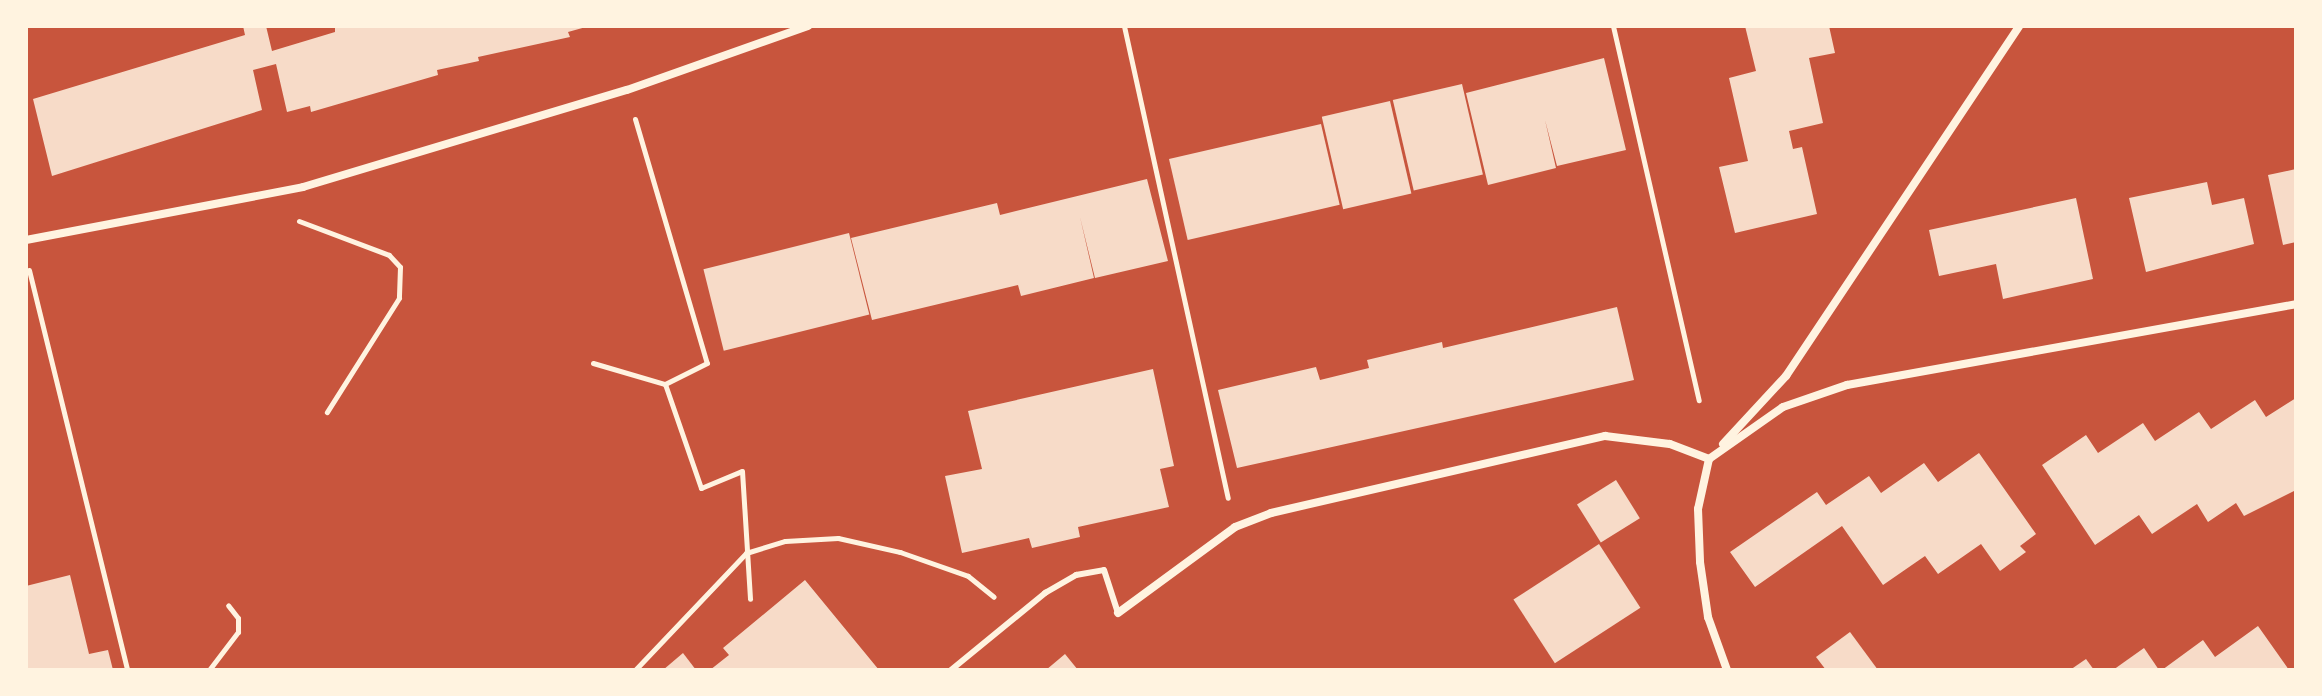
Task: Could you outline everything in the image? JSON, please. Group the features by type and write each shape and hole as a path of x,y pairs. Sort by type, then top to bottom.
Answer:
{"street":[{"path":"26,240 257,197 627,90 808,26"},
{"path":"1727,670 1708,617 1700,562 1698,509 1709,459 1786,376 2019,26"},
{"path":"1709,459 1783,407 1847,385 2296,304"},
{"path":"1118,613 1235,527 1331,498 1605,436 1670,444 1709,459"}],"lane":[{"path":"951,670 1017,615 1076,575 1104,570 1118,613"}],"path":[{"path":"1124,26 1235,527"},
{"path":"1613,26 1699,400"},
{"path":"593,363 665,384 707,363 627,90"},
{"path":"257,197 313,227 389,255 400,267 399,298 327,412"},
{"path":"26,257 127,670"},
{"path":"665,384 701,488 742,471 750,599"},
{"path":"635,670 746,553 785,541 838,538 968,576 1017,615"},
{"path":"209,670 238,632 238,618 228,605"}],"building":[{"path":"243,26 266,26 272,51 335,32 335,26 586,27 568,32 570,37 478,57 479,61 437,70 438,75 311,112 310,106 287,112 276,64 253,70 262,110 52,176 33,99 245,35"},
{"path":"1745,26 1829,26 1835,53 1809,58 1823,123 1789,131 1793,149 1802,147 1817,214 1735,233 1719,167 1748,161 1729,78 1756,71"},
{"path":"1604,58 1626,150 1557,166 1545,120 1556,168 1488,185 1466,93"},
{"path":"1462,84 1483,175 1414,191 1393,100"},
{"path":"1390,101 1411,194 1343,209 1322,117"},
{"path":"1321,124 1340,205 1188,240 1169,159"},
{"path":"2296,169 2296,242 2283,245 2268,175"},
{"path":"1147,179 1168,261 1095,278 1080,217 1094,278 1021,296 1018,285 872,320 851,238 997,203 1000,215"},
{"path":"2207,182 2212,205 2244,198 2254,244 2146,272 2129,198"},
{"path":"2076,198 2093,279 2003,299 1996,264 1939,276 1929,230"},
{"path":"849,233 869,315 724,351 703,269"},
{"path":"1617,307 1634,380 1237,468 1218,390 1316,367 1320,380 1369,368 1367,360 1442,342 1443,348"},
{"path":"1153,369 1174,466 1160,469 1169,507 1078,527 1080,537 1032,548 1029,538 962,553 945,476 982,469 968,411"},
{"path":"2296,398 2296,490 2244,516 2236,503 2208,522 2197,504 2152,534 2139,515 2095,545 2042,465 2086,435 2098,453 2143,423 2155,441 2199,412 2211,429 2255,400 2266,417"},
{"path":"1979,453 2036,534 2020,546 2026,552 2000,571 1981,544 1938,574 1925,556 1883,585 1842,526 1755,587 1730,552 1817,492 1826,505 1869,476 1881,493 1924,463 1938,482"},
{"path":"1616,480 1640,518 1601,543 1577,504"},
{"path":"1599,544 1640,608 1555,663 1513,600"},
{"path":"70,575 89,654 108,650 113,670 26,670 26,586"},
{"path":"805,580 879,670 710,670 729,655 723,648"},
{"path":"2258,626 2289,670 2162,670 2203,640 2215,657"},
{"path":"1850,632 1878,670 1826,670 1816,657"},
{"path":"2144,648 2159,670 2113,670"},
{"path":"683,653 696,670 663,670"},
{"path":"1065,654 1078,670 1046,670"},
{"path":"2086,659 2094,670 2070,670"}]}
